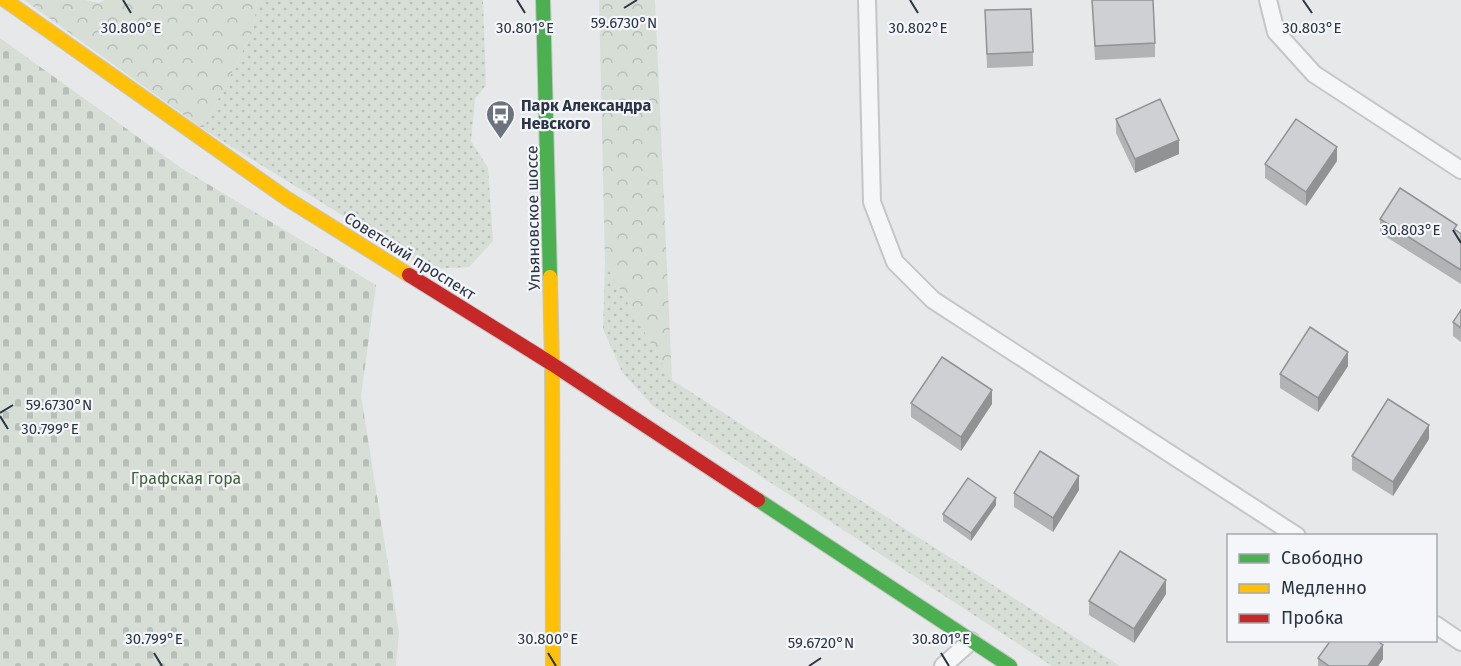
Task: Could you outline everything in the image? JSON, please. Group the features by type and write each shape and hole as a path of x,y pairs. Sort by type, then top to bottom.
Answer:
{"street":[{"name":"Советский проспект","path":"5,0 286,198 552,364 1010,666"},
{"name":"Ульяновское шоссе","path":"543,0 552,364"},
{"path":"552,364 554,666"}],"lane":[{"path":"867,0 872,202 895,262 933,300 1294,534"},
{"path":"1268,0 1276,32 1314,74 1461,170"},
{"path":"1437,626 1461,642"},
{"path":"943,666 971,640"}],"green space":[{"path":"24,0 85,0 99,3 105,0 257,0 253,31 203,129"},
{"path":"257,0 483,0 486,85 475,99 471,141 488,168 493,241 469,267 429,269 203,129 253,31"},
{"path":"599,0 655,0 672,380 605,263"},
{"name":"Графская гора","path":"0,38 181,168 376,285 361,396 399,633 396,666 0,666"},
{"path":"605,263 672,380 1120,666 1052,666 653,406 622,372 603,329"}],"building":[{"path":"1092,0 1153,0 1155,43 1095,46"},
{"path":"1031,9 1033,52 987,54 985,10"},
{"path":"1160,99 1179,140 1135,159 1116,119"},
{"path":"1296,119 1337,147 1306,192 1265,164"},
{"path":"1400,188 1457,225 1454,229 1461,234 1461,270 1380,219"},
{"path":"1461,310 1461,328 1453,322"},
{"path":"1310,327 1348,352 1318,398 1280,374"},
{"path":"942,357 992,390 961,437 911,403"},
{"path":"1388,399 1429,425 1393,482 1352,456"},
{"path":"1040,451 1079,476 1053,518 1014,493"},
{"path":"968,478 996,498 971,533 943,514"},
{"path":"1120,551 1166,580 1134,629 1089,601"},
{"path":"1330,642 1379,642 1383,645 1368,666 1329,666 1318,658"}],"traffic: fast":[{"path":"543,0 550,277"},
{"path":"758,500 1010,666"}],"traffic: slow":[{"path":"5,0 286,198 409,275"},
{"path":"550,277 553,666"}],"traffic: jam":[{"path":"409,275 552,364 758,500"}],"place":[{"name":"Парк Александра Невского","path":"500,140"}]}
